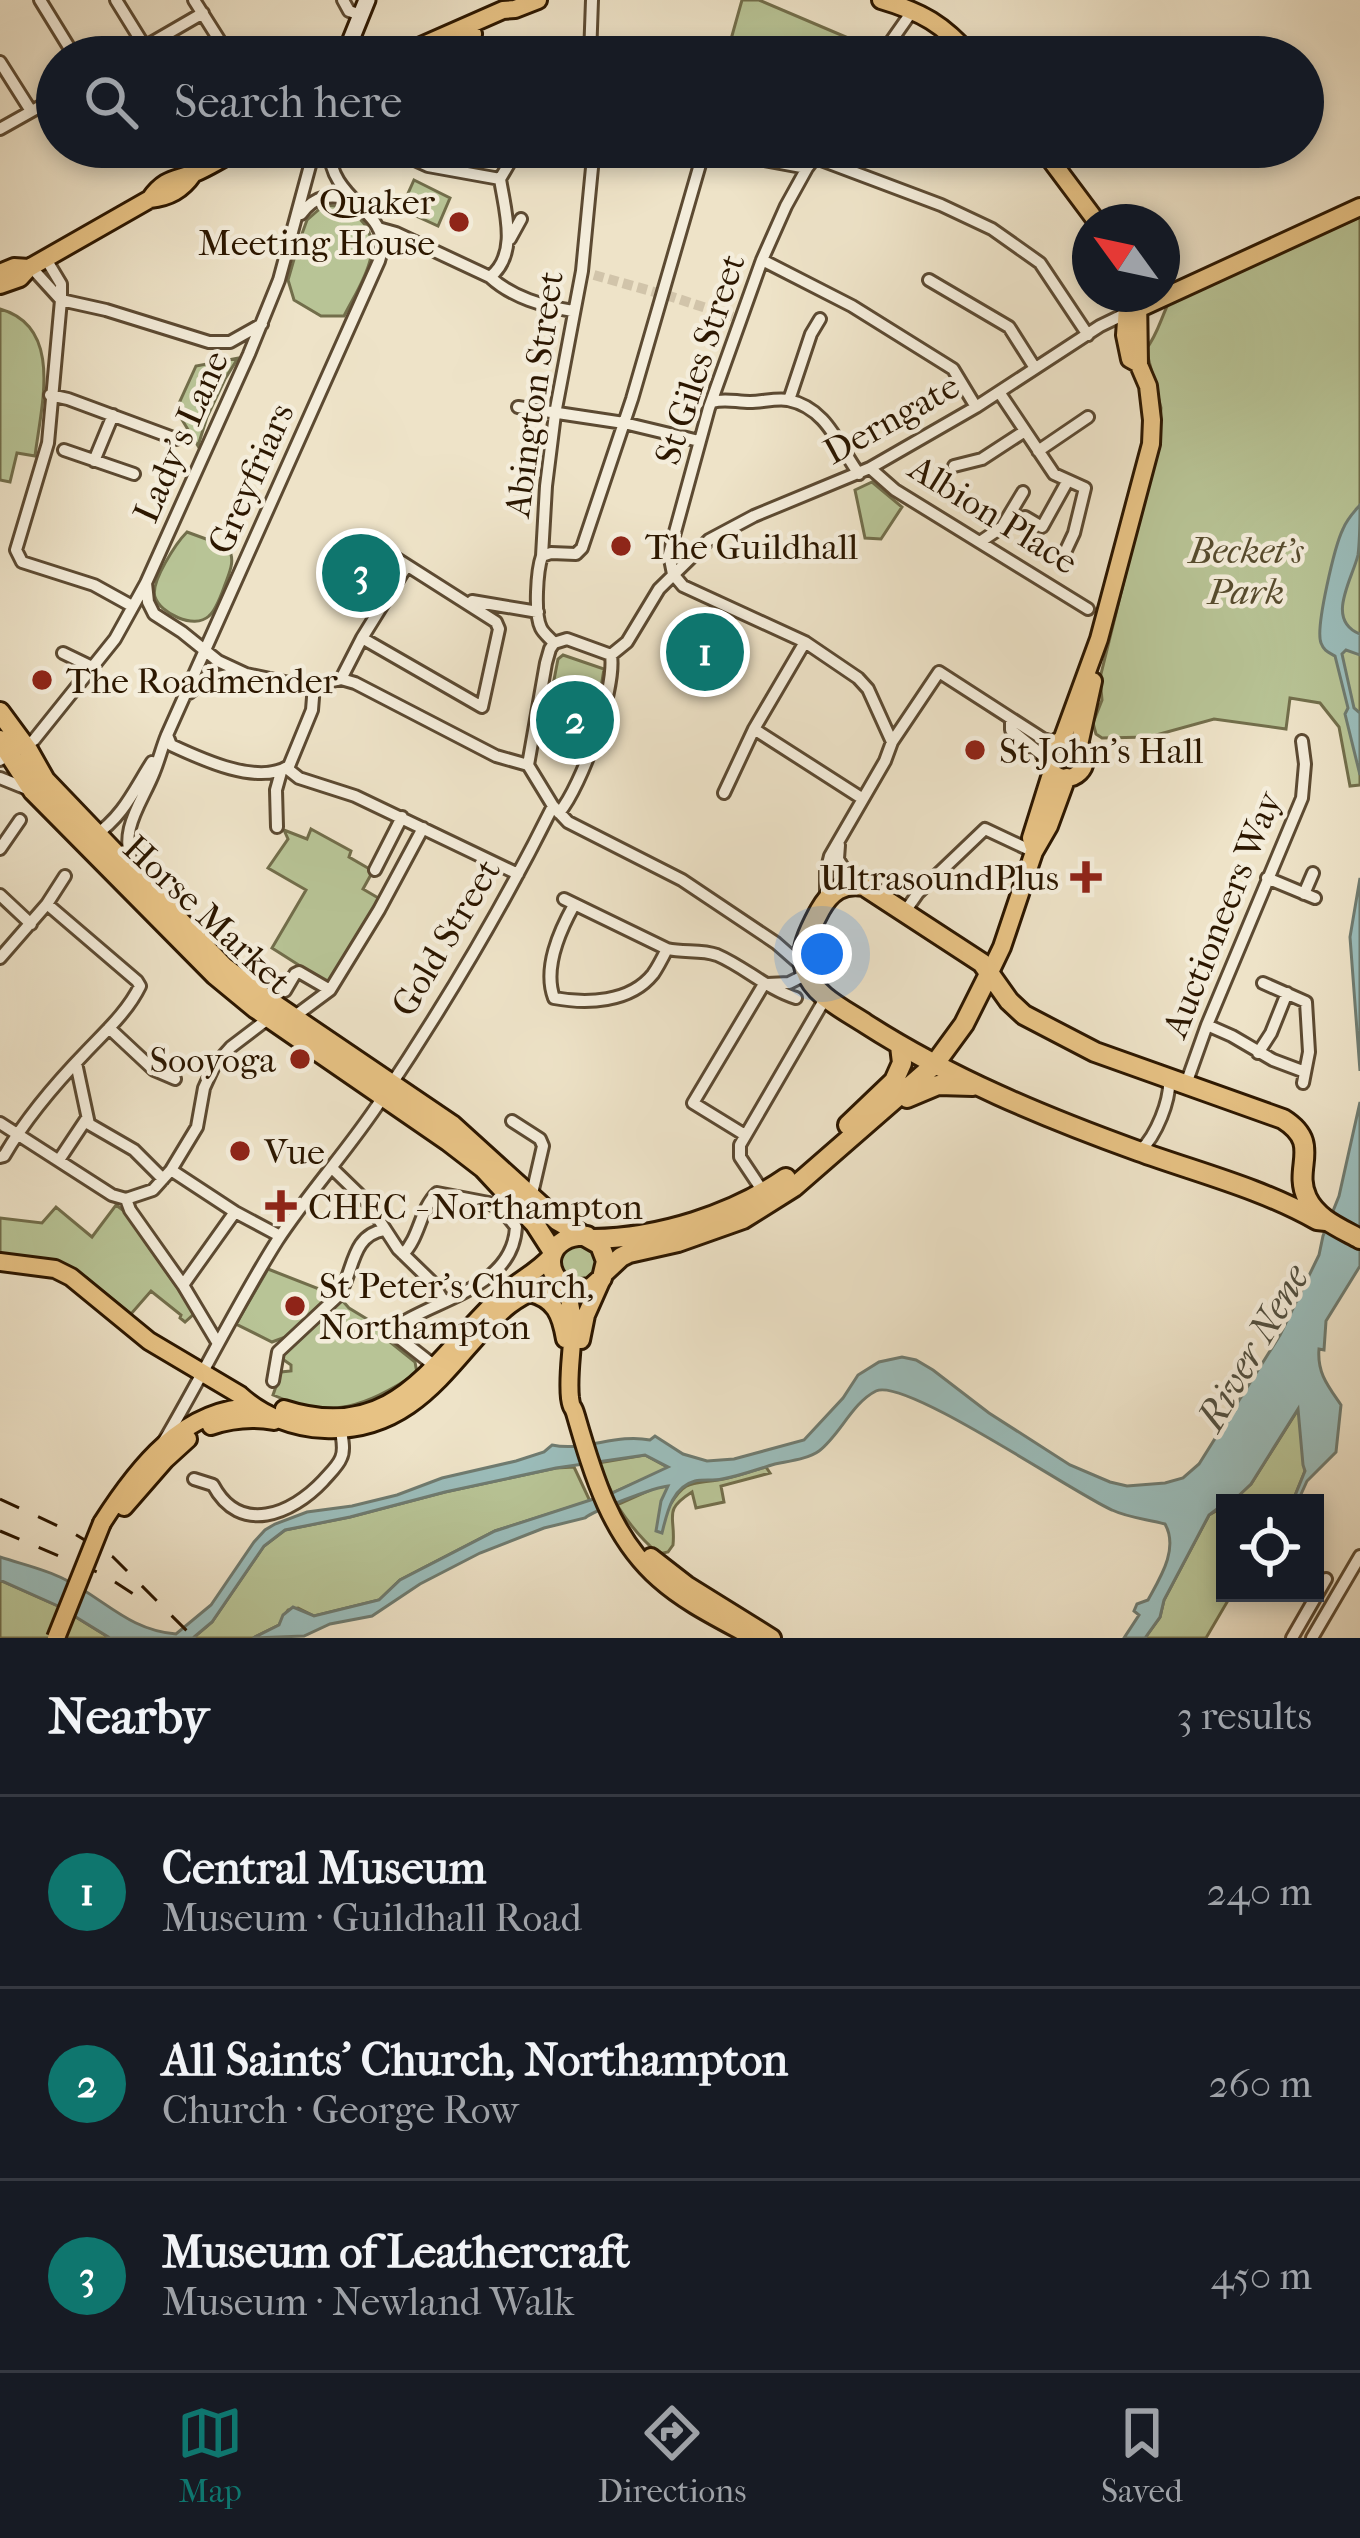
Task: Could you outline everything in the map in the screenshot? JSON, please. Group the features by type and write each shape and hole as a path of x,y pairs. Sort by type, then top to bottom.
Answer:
{"highway":[{"path":"3,716 9,750"},
{"name":"Horse Market","path":"9,750 33,791 140,878 224,967 388,1090"},
{"name":"Horse Market","path":"9,750 45,780 182,944 215,975 283,1009 325,1056 388,1090"},
{"path":"1277,1200 1295,1197 1302,1184 1306,1150 1293,1125 1095,1052 1024,1015 971,955 875,891 853,884 826,900 807,939 805,971 826,997 901,1055 1326,1221"},
{"path":"901,1055 894,1081 816,1155 764,1193 704,1217 622,1239 564,1239 553,1253 551,1270 564,1287 584,1291 629,1253 710,1232 768,1206 820,1167 934,1065 964,1024 990,972"},
{"path":"873,1118 938,1085 977,1086"},
{"path":"388,1090 452,1125 558,1221 590,1238 606,1256 603,1275"},
{"path":"388,1090 483,1168 527,1214 553,1253"},
{"path":"1302,1184 1310,1204 1326,1221 1360,1239"}],"main road":[{"path":"444,36 538,0"},
{"path":"880,0 919,5 952,36"},
{"path":"468,36 515,9"},
{"path":"0,285 20,278 150,199 158,187 205,168"},
{"path":"1057,168 1084,204"},
{"path":"1180,287 1360,208"},
{"path":"0,272 35,265"},
{"path":"1130,312 1125,334 1130,359 1140,359"},
{"path":"990,972 1046,831 1060,756 1100,639 1151,444 1148,386 1140,359 1155,312"},
{"path":"971,955 991,951 1008,928"},
{"path":"1008,928 1009,1000"},
{"path":"201,1373 221,1377 314,1429 341,1430 379,1422 406,1409 500,1296 553,1253"},
{"path":"0,1262 55,1269 71,1277 149,1341 253,1407"},
{"path":"573,1409 581,1335 603,1275"},
{"path":"110,1522 165,1460 207,1427 283,1415 366,1413 405,1395 441,1370 504,1309 529,1292 549,1286 564,1287 572,1304 573,1409"},
{"path":"529,1292 547,1299 561,1318 566,1341 564,1382 580,1436 596,1483 638,1558 681,1596 754,1638"},
{"path":"56,1638 86,1564 138,1471 163,1446 217,1412 253,1407 283,1415"},
{"path":"613,1518 662,1567 772,1638"}],"street":[{"path":"40,0 62,36"},
{"path":"116,0 138,36"},
{"path":"194,0 217,36"},
{"path":"343,0 349,11 364,8"},
{"path":"590,36 592,0"},
{"path":"896,36 919,5"},
{"path":"353,36 364,8"},
{"path":"164,36 203,14"},
{"path":"0,62 31,111"},
{"path":"0,129 36,108"},
{"name":"Lady's Lane","path":"9,750 34,740 115,639 146,583 262,324 284,267 309,168"},
{"path":"333,168 351,199 378,228 490,277 524,298 573,311"},
{"path":"439,168 500,179"},
{"path":"506,168 500,179 508,242"},
{"name":"Abington Street","path":"538,612 546,485 582,272 592,168"},
{"path":"542,556 576,554 582,548 699,168"},
{"name":"St Giles Street","path":"673,574 669,560 674,539 738,319 786,206 809,168"},
{"path":"842,168 992,229 1040,263 1088,335"},
{"path":"298,219 322,197 351,199"},
{"path":"490,277 502,265 521,219"},
{"name":"Greyfriars","path":"140,878 129,856 133,818 369,289 383,244 378,228"},
{"path":"761,260 852,306 953,369 976,407"},
{"path":"35,265 61,284 61,299 48,443 17,553 22,562 94,585 132,606"},
{"path":"929,280 1009,327 1035,368"},
{"path":"61,299 209,342 230,342 262,324"},
{"name":"Derngate","path":"611,655 627,642 650,601 673,574 709,540 754,516 864,471 976,407 1120,312"},
{"path":"712,402 789,400 820,319"},
{"path":"999,392 1054,474 1085,488 1074,533 1060,563"},
{"path":"50,395 176,439"},
{"name":"Albion Place","path":"789,400 830,427 864,471 1088,609"},
{"path":"518,407 624,423 700,441"},
{"path":"94,461 113,415"},
{"path":"1038,451 1083,421 1087,436"},
{"path":"954,466 982,459 1025,430"},
{"path":"64,450 134,474"},
{"path":"1025,518 1042,527 1067,482"},
{"path":"980,542 1001,527 1023,492"},
{"path":"674,539 680,552 694,554"},
{"path":"1,550 17,553"},
{"path":"386,552 490,616 499,629"},
{"path":"341,679 406,567"},
{"path":"673,574 683,586 805,642 858,678 868,688 892,742"},
{"path":"146,583 152,611 218,661 246,674 286,683 314,685 341,679 355,683 496,756 528,765 556,809 577,828 682,880 776,944 805,971 789,983 764,984"},
{"path":"463,600 538,612 541,628 554,643"},
{"path":"362,638 482,707 503,614 515,608"},
{"path":"182,632 218,621"},
{"path":"528,765 554,643 567,639 611,655"},
{"path":"724,793 754,729 805,642"},
{"path":"63,652 92,668"},
{"name":"Gold Street","path":"201,1373 280,1236 388,1090 556,809 569,800 604,707 613,668 611,655"},
{"path":"826,900 830,856 892,742 938,672 1011,719 1011,730 1060,756"},
{"path":"184,699 205,680 246,674"},
{"path":"277,827 276,790 312,710 314,685"},
{"path":"3,716 38,728 47,724"},
{"path":"754,729 863,799"},
{"path":"167,735 171,745 218,766 264,773 285,769 355,796 518,874"},
{"name":"Auctioneers Way","path":"1140,1152 1208,1025 1302,798 1302,741"},
{"name":"Greyfriars","path":"91,838 124,809 161,749"},
{"path":"0,778 33,791"},
{"path":"277,797 283,784 299,778"},
{"path":"375,870 402,818"},
{"path":"1,846 20,820"},
{"path":"0,1123 112,1196 126,1199 153,1190 197,1127 204,1088 219,1060 283,1009 330,991 423,828"},
{"path":"904,913 918,893 985,829 1034,852"},
{"path":"839,842 838,860 853,884"},
{"path":"1268,878 1310,896 1313,873"},
{"path":"0,958 65,876"},
{"path":"0,895 31,924"},
{"path":"667,949 651,977 615,998 554,998 550,988 554,952 569,902 667,949 710,952 796,998"},
{"path":"0,1157 140,986 46,904"},
{"path":"776,944 807,939"},
{"path":"283,1009 299,971 330,991"},
{"path":"1208,1025 1304,1077 1310,1052 1306,1002 1263,983"},
{"path":"748,1131 693,1103 764,984"},
{"path":"1258,1053 1287,993"},
{"path":"764,1193 740,1157 740,1145 826,997"},
{"path":"109,1028 154,1070 204,1088"},
{"path":"76,1063 88,1124 167,1175 280,1236"},
{"path":"59,1160 87,1118"},
{"path":"512,1121 540,1139 543,1155 531,1198"},
{"path":"332,1168 368,1203 384,1230 433,1283 444,1302"},
{"path":"512,1179 537,1174"},
{"path":"403,1254 430,1198 437,1193 489,1203 516,1227 513,1247 501,1266 477,1285 403,1322 398,1330 399,1338 441,1370"},
{"path":"126,1199 218,1342"},
{"path":"183,1285 235,1212"},
{"path":"272,1381 278,1352 339,1295 363,1242 373,1232 384,1230"},
{"path":"110,1522 201,1385 201,1373"},
{"path":"138,1471 144,1454 201,1373"},
{"path":"194,1480 213,1485 235,1509 261,1515 279,1512 304,1498 333,1469 344,1445 341,1430"},
{"path":"1312,1638 1359,1551"},
{"path":"1292,1638 1326,1579"}],"green space":[{"path":"742,0 759,0 843,36 732,36"},
{"path":"414,180 450,198 438,226 401,209"},
{"path":"324,205 354,214 368,229 371,241 368,266 344,316 321,316 294,300 288,280 307,220"},
{"name":"Becket's Park","path":"1360,217 1360,785 1350,786 1339,727 1320,703 1290,698 1286,729 1214,719 1149,737 1102,738 1096,734 1093,723 1102,700 1100,678 1159,439 1161,408 1146,349 1165,312 1180,312 1180,297"},
{"path":"0,309 20,318 33,333 44,370 35,456 17,453 10,482 0,480"},
{"path":"238,358 207,417 198,446 176,410 196,366"},
{"path":"872,482 902,507 881,539 865,538 855,490"},
{"path":"187,532 228,547 232,560 214,609 203,620 170,614 155,597 160,572"},
{"path":"563,655 604,669 598,706 582,749 596,706 579,697 576,702 568,700 553,736 542,742 558,659"},
{"path":"311,829 351,851 349,857 373,871 363,889 380,899 330,985 272,948 306,890 268,868 288,839 284,830 307,839"},
{"path":"116,1205 195,1313 185,1322 151,1291 131,1314 62,1263 0,1262 0,1218 42,1223 56,1207 92,1237"},
{"path":"579,1245 592,1250 597,1263 592,1276 579,1281 566,1276 561,1263 566,1250"},
{"path":"268,1269 332,1294 291,1335 272,1342 236,1324"},
{"path":"340,1298 390,1333 390,1342 415,1362 417,1373 382,1394 348,1406 313,1407 273,1395 281,1372 291,1371 291,1365 281,1358 283,1351"},
{"path":"1299,1408 1305,1471 1296,1494 1240,1494"},
{"path":"645,1455 669,1468 612,1493 598,1463"},
{"path":"574,1467 590,1501 495,1531 400,1580 379,1600 314,1616 298,1608 288,1610 279,1625 253,1638 193,1638 212,1622 264,1546 285,1530"},
{"path":"766,1467 770,1473 721,1486 724,1502 696,1508 692,1492 677,1504 672,1515 673,1545 668,1552 659,1554 653,1549 617,1505 669,1486 670,1505 690,1485"},
{"path":"1216,1511 1216,1602 1227,1602 1206,1638 1145,1638 1160,1617 1164,1600 1209,1515"},
{"path":"0,1580 58,1606 110,1638 0,1638"}],"water":[{"path":"1360,505 1358,555 1342,609 1350,628 1360,634 1360,655 1346,650 1342,654 1354,708 1360,713 1360,775 1335,656 1323,648 1320,634 1340,538"},
{"path":"1360,878 1360,1071 1350,937"},
{"path":"1360,1102 1360,1266 1326,1321 1324,1350 1319,1349 1322,1372 1341,1405 1336,1452 1307,1481 1301,1494 1296,1494 1305,1471 1298,1409 1251,1484 1240,1494 1216,1494 1216,1510 1145,1638 1124,1638 1139,1615 1134,1611 1137,1604 1148,1600 1166,1563 1170,1543 1165,1524 1112,1510 953,1418 893,1391 868,1396 815,1454 687,1484 672,1502 662,1533 656,1531 668,1486 480,1553 372,1616 330,1624 304,1636 253,1638 279,1625 293,1607 314,1616 379,1600 400,1580 495,1531 612,1493 668,1467 645,1455 556,1468 285,1530 264,1546 212,1622 193,1638 110,1638 58,1606 0,1580 0,1557 64,1579 144,1627 176,1634 211,1605 254,1542 275,1524 307,1512 397,1495 442,1478 544,1452 552,1445 655,1436 683,1454 707,1461 734,1459 804,1440 858,1375 879,1362 902,1357 933,1370 1070,1465 1127,1486 1183,1478 1199,1464 1280,1335 1319,1255 1339,1196"}],"tunnel":[{"path":"594,275 658,293"},
{"path":"666,295 734,317"}],"railway":[{"path":"0,1499 113,1557 194,1638"},
{"path":"0,1531 104,1575 141,1599"}],"place":[{"name":"Quaker Meeting House","path":"459,222"},
{"name":"The Guildhall","path":"621,546"},
{"name":"Museum of Leathercraft","path":"361,573"},
{"name":"Central Museum","path":"705,652"},
{"name":"The Roadmender","path":"42,680"},
{"name":"All Saints' Church, Northampton","path":"575,720"},
{"name":"St John's Hall","path":"975,750"},
{"name":"UltrasoundPlus","path":"1086,877"},
{"name":"Sooyoga","path":"300,1059"},
{"name":"Vue","path":"240,1151"},
{"name":"CHEC - Northampton","path":"281,1206"},
{"name":"St Peter's Church, Northampton","path":"295,1306"}],"water label":[{"name":"River Nene","path":"1252,1347"}]}
